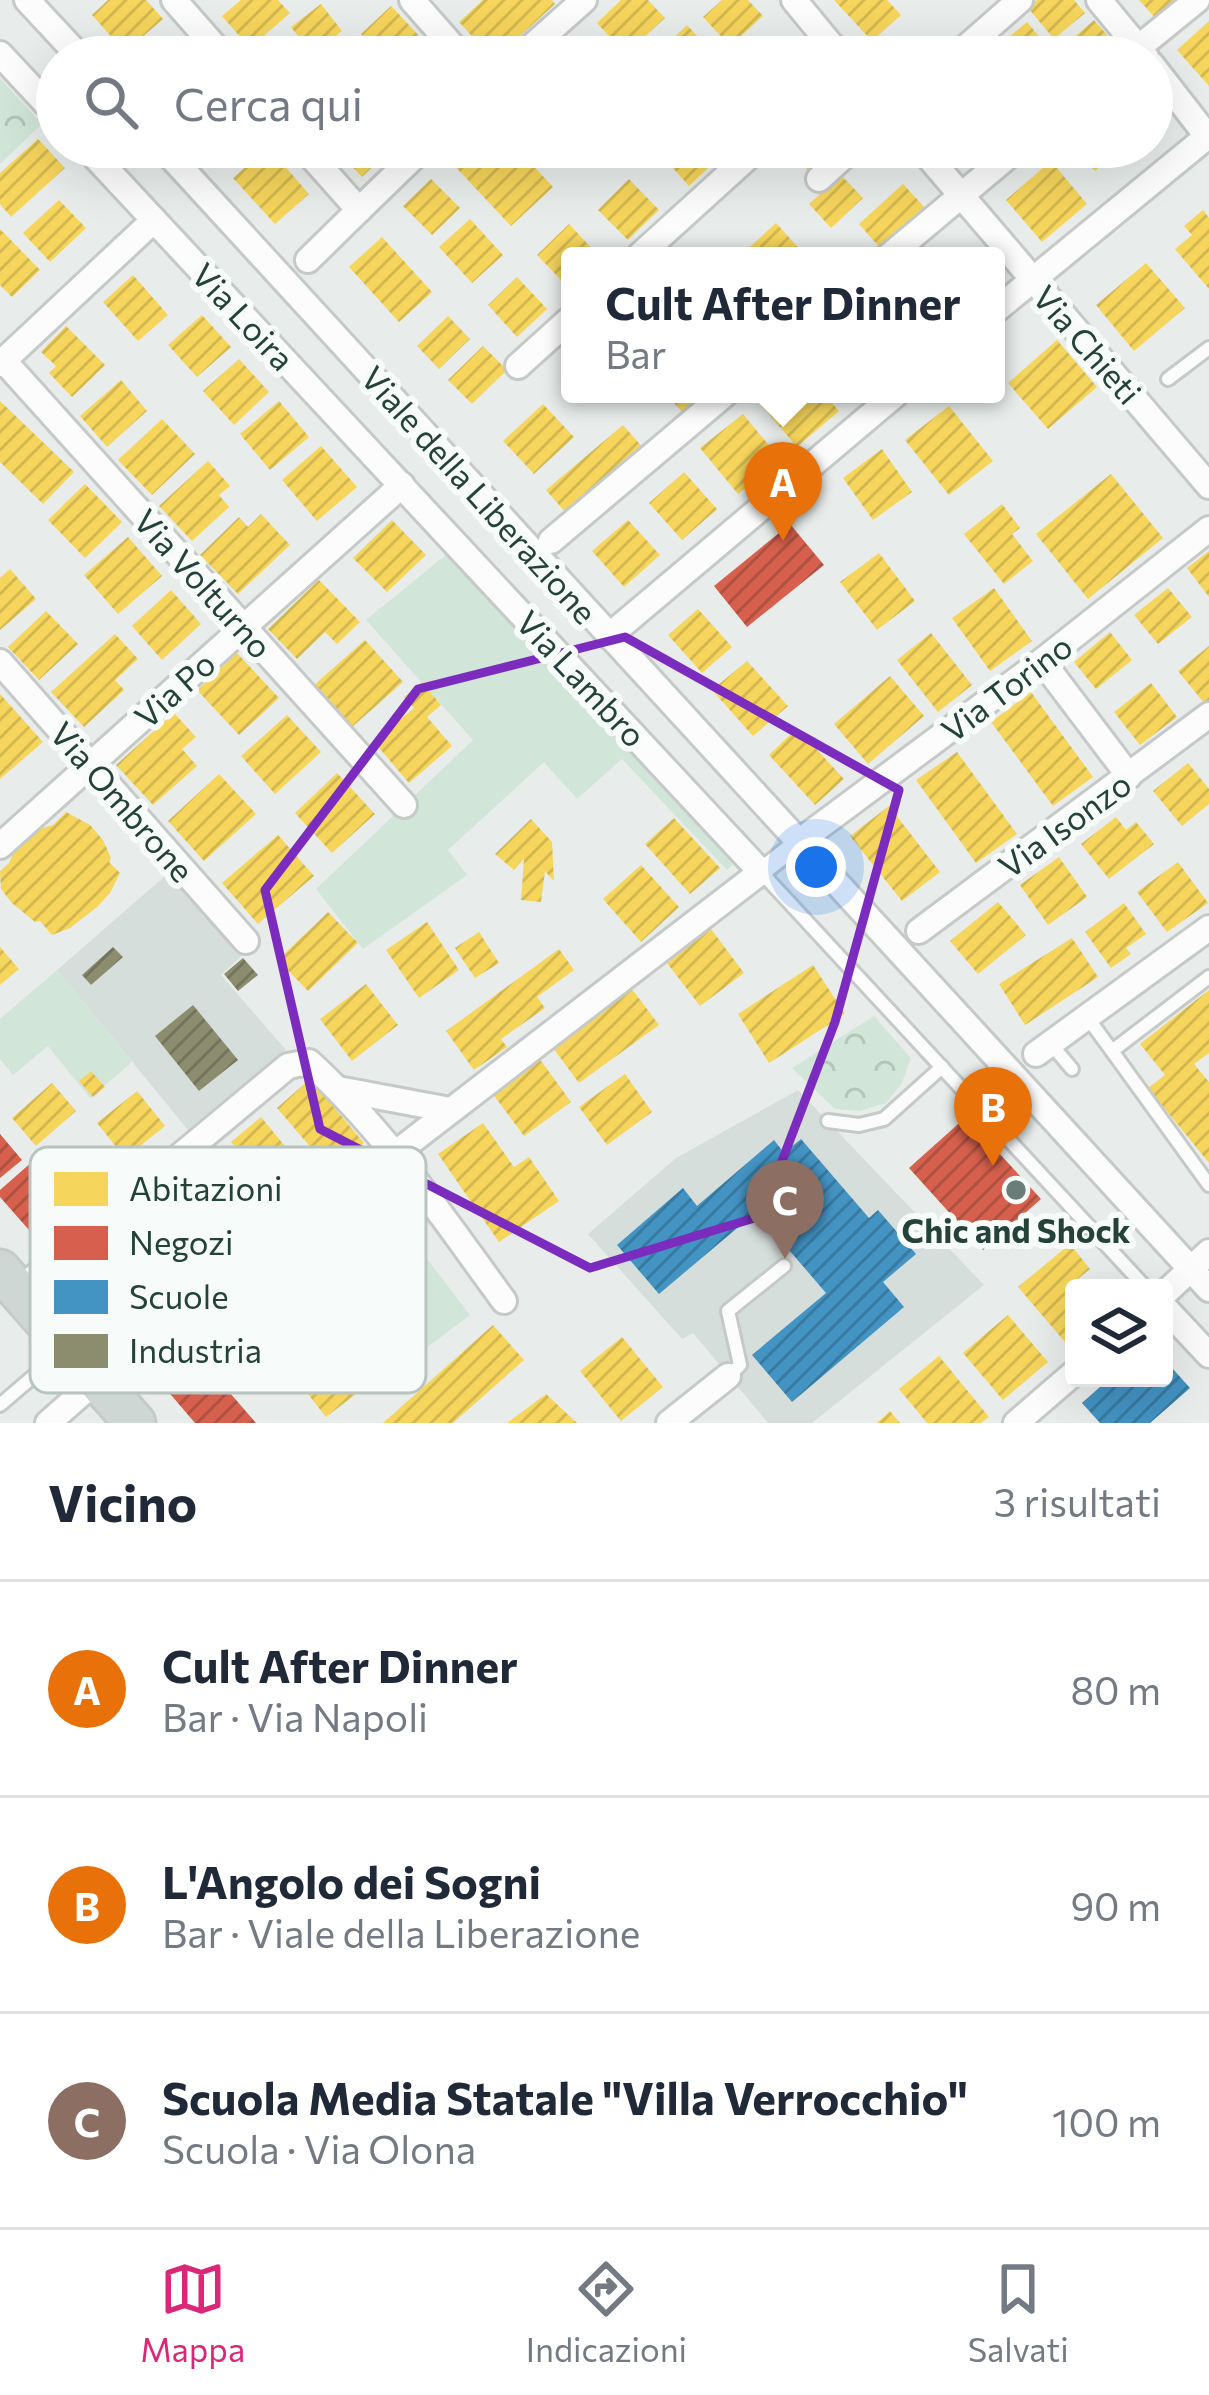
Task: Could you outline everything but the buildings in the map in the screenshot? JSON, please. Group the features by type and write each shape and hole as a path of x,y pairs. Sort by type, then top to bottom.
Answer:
{"main road":[{"path":"9,1280 30,1303"},
{"path":"108,1393 135,1423"}],"street":[{"path":"27,0 60,36"},
{"path":"174,0 206,36"},
{"path":"412,0 444,36"},
{"path":"544,36 584,0"},
{"path":"794,0 824,36"},
{"path":"979,36 1020,0"},
{"path":"1099,0 1126,36"},
{"path":"1162,36 1197,0"},
{"path":"0,54 36,93"},
{"path":"1173,95 1208,136 1173,165"},
{"name":"Via Loira","path":"106,168 402,484"},
{"name":"Viale della Liberazione","path":"181,168 800,841 1200,1260 1209,1288"},
{"path":"321,168 359,211"},
{"path":"308,260 403,168"},
{"path":"649,247 736,168"},
{"path":"819,179 831,168"},
{"name":"Via Chieti","path":"938,168 1209,485"},
{"path":"900,247 994,168"},
{"path":"1005,302 1169,168"},
{"path":"2,363 154,220"},
{"path":"518,366 561,327"},
{"name":"Via Volturno","path":"2,363 404,805"},
{"path":"551,541 714,403"},
{"path":"609,636 885,403"},
{"name":"Via Po","path":"0,846 402,484"},
{"name":"Via Lambro","path":"402,484 761,872"},
{"name":"Via Torino","path":"800,841 1042,661 1209,529"},
{"path":"1042,661 1129,776"},
{"name":"Via Ombrone","path":"0,662 246,941"},
{"name":"Via Isonzo","path":"919,931 1209,715"},
{"path":"404,1147 800,841"},
{"path":"1044,1049 1209,928"},
{"path":"182,1147 288,1066 309,1062 391,1147"},
{"path":"338,1089 450,1110"},
{"path":"426,1194 504,1301"},
{"path":"1173,1286 1200,1260"},
{"path":"1173,1317 1209,1355"},
{"path":"669,1423 728,1376"},
{"path":"1016,1423 1065,1380"},
{"path":"48,1423 82,1393"}],"lane":[{"path":"1168,379 1209,347"},
{"name":"Via Lambro","path":"761,872 1138,1279"},
{"path":"1112,1051 1209,977"},
{"path":"1087,1017 1209,1185"},
{"path":"1044,1049 1072,1069"},
{"path":"828,1120 859,1126 884,1119 942,1067"},
{"path":"728,1376 740,1365 728,1311 784,1265"},
{"path":"0,1405 30,1379"}],"highlighted area":[{"path":"625,637 899,790 835,1022 761,1216 590,1268 320,1129 265,890 418,689"}],"shaded area":[{"path":"173,869 246,952 221,975 286,1050 188,1130 57,970"},
{"path":"798,1090 984,1285 812,1423 768,1423 693,1333 682,1339 588,1234 676,1158"}],"green space":[{"path":"0,78 36,117 36,130 0,164"},
{"path":"454,548 740,858 727,870 622,759 577,799 544,762 448,850 467,875 363,949 316,889 473,740 366,620"},
{"path":"57,970 132,1062 90,1098 48,1046 13,1075 0,1059 0,1019"},
{"path":"874,1016 911,1058 902,1083 886,1103 860,1111 835,1109 792,1068"},
{"path":"426,1258 470,1315 426,1348"}],"place":[{"name":"Cult After Dinner","path":"783,541"},
{"name":"L'Angolo dei Sogni","path":"993,1166"},
{"name":"Chic and Shock","path":"1016,1190"},
{"name":"Scuola Media Statale \"Villa Verrocchio\"","path":"785,1259"}]}
